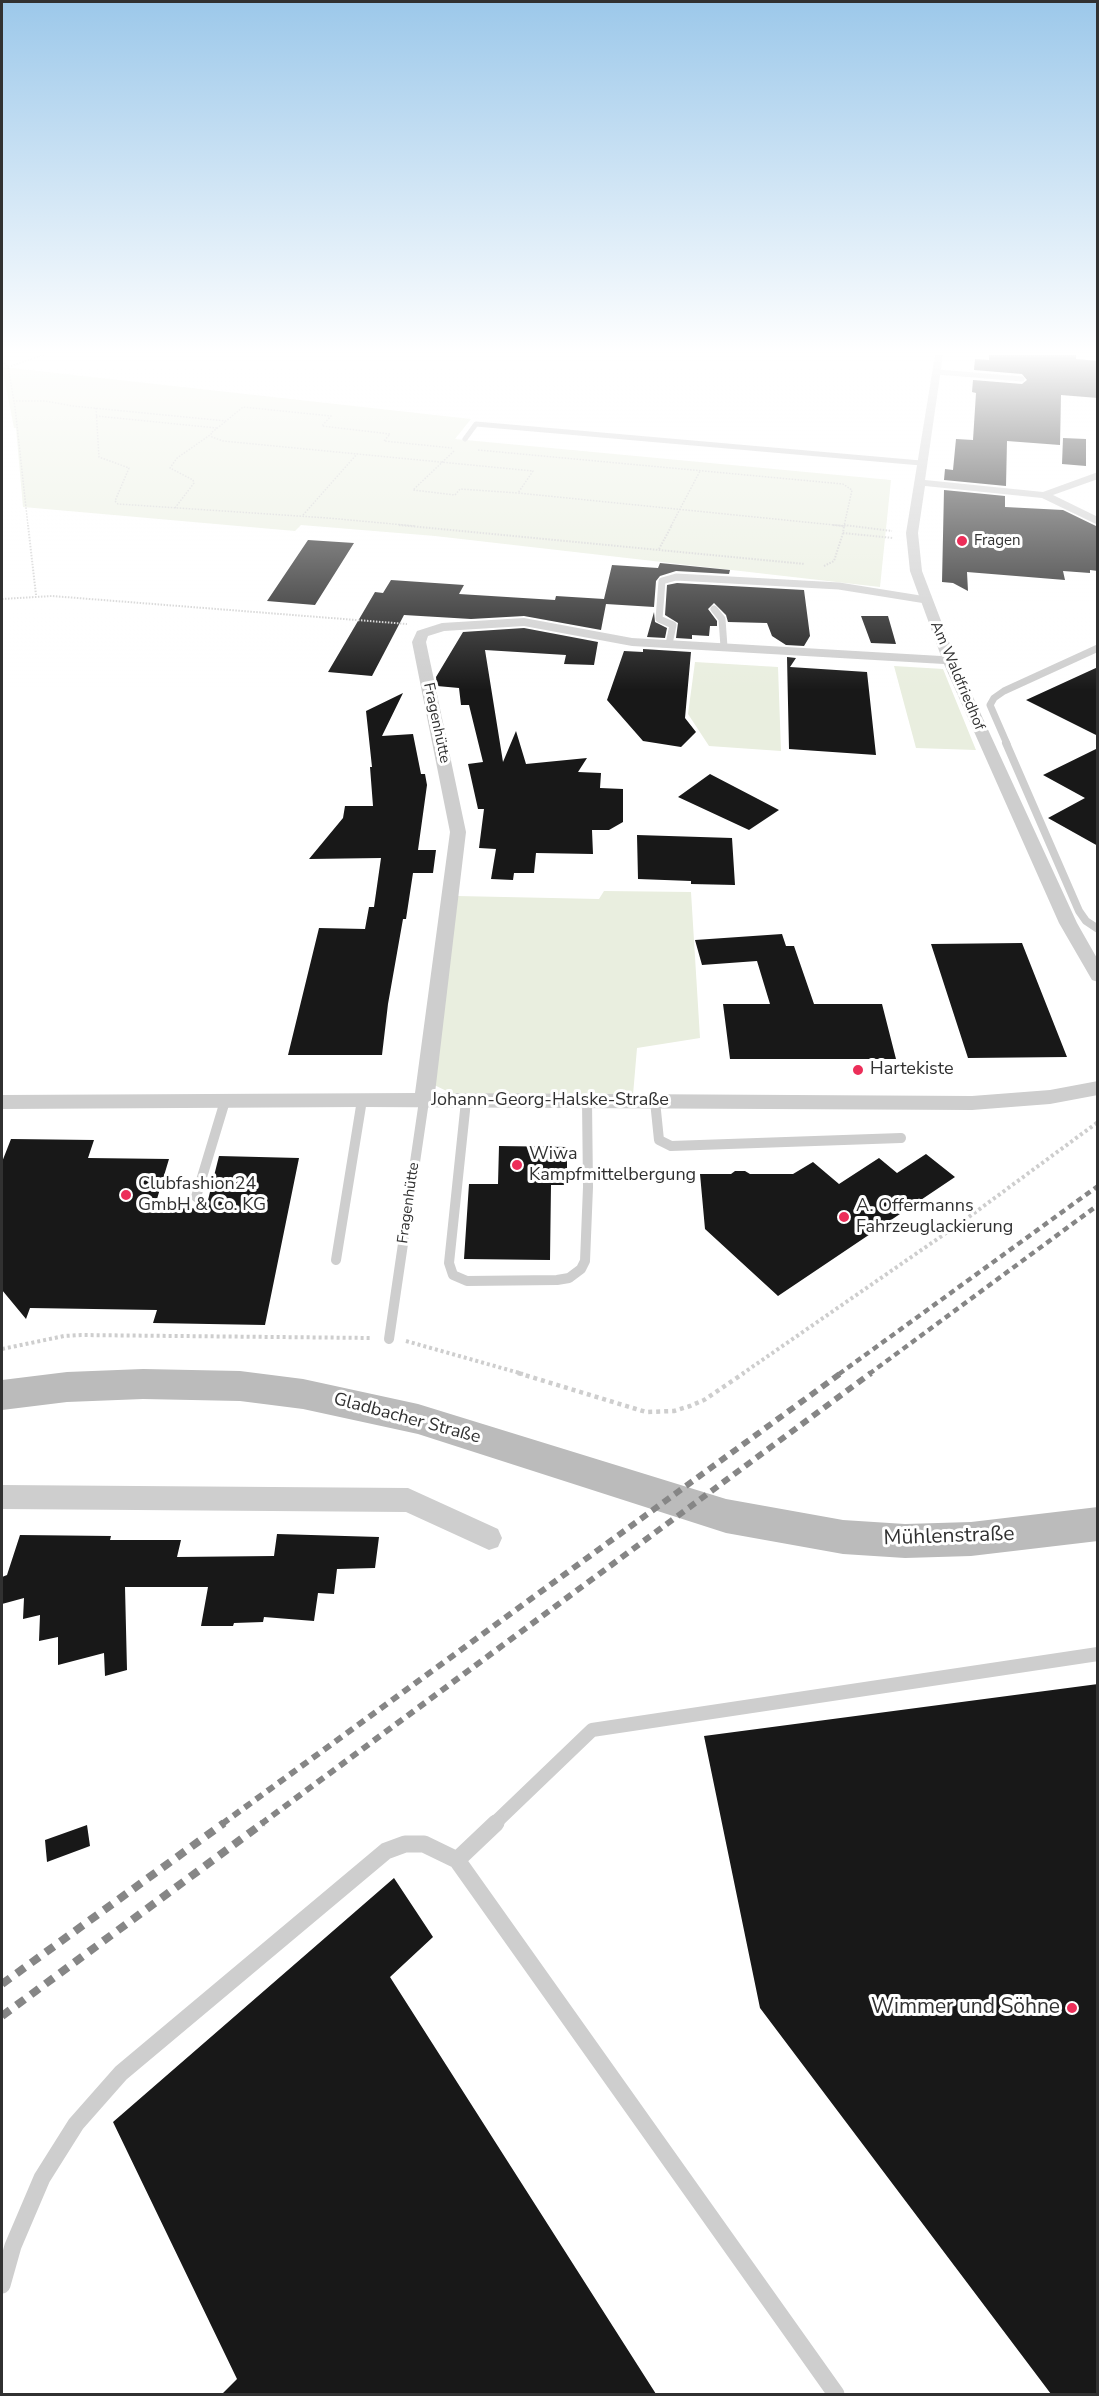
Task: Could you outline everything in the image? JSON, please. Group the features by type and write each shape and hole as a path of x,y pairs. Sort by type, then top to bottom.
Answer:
{"street":[{"name":"Am Waldfriedhof","path":"920,467 912,536 914,564 926,600 949,660 1063,914 1098,976"},
{"path":"1044,495 1098,475"},
{"path":"918,482 1044,495 1098,522"},
{"path":"425,631 449,626 533,622 632,642 949,660"},
{"name":"Fragenhütte","path":"424,1101 458,832 419,642 425,631"},
{"name":"Johann-Georg-Halske-Straße","path":"2,1102 362,1100 972,1103 1050,1097 1098,1088"},
{"name":"Gladbacher Straße","path":"2,1395 67,1387 143,1384 240,1386 303,1394 418,1419 676,1501 761,1524 801,1531"},
{"path":"2,1497 408,1500 489,1538"},
{"name":"Mühlenstraße","path":"801,1531 885,1541 928,1541 998,1538 1098,1524"}],"lane":[{"path":"669,644 673,625 658,619 662,581 676,577 839,586 926,600"},
{"path":"714,609 722,619 724,647"},
{"path":"1098,648 1004,691 994,698 990,705 1079,911 1086,921 1098,929"},
{"path":"336,1260 362,1100"},
{"path":"196,1197 225,1101"},
{"name":"Fragenhütte","path":"389,1339 424,1101"},
{"path":"466,1101 449,1263 453,1275 467,1281 557,1280 569,1278 581,1269 585,1261 588,1187 586,1101"},
{"path":"655,1101 660,1140 671,1146 901,1137"},
{"path":"457,1860 592,1730 1098,1654"},
{"path":"2,2285 22,2220 42,2178 76,2124 121,2073 363,1868 387,1851 405,1844 424,1844 457,1860 836,2394"}],"path":[{"path":"22,467 36,595"},
{"path":"126,467 129,468 115,502 303,516 810,565"},
{"path":"171,467 194,480 175,508"},
{"path":"303,516 346,467"},
{"path":"437,467 413,490 455,495 460,489 518,493 844,526 912,536"},
{"path":"491,467 533,471 518,493"},
{"path":"656,467 847,485 852,492 843,533 834,561 821,566"},
{"path":"659,549 700,471"},
{"path":"843,533 912,536"},
{"path":"2,598 36,595 390,621 425,631"},
{"path":"2,1349 64,1336 81,1335 389,1339 442,1350 646,1412 674,1411 690,1406 765,1359 953,1228 1098,1122"}],"shaded area":[{"path":"19,467 751,467 891,480 880,587 435,536 301,525 295,531 23,507"},
{"path":"695,662 778,667 781,751 709,746 688,714"},
{"path":"894,666 943,669 976,750 916,748"},
{"path":"604,891 691,892 700,1038 637,1048 633,1095 453,1094 432,1084 457,896 599,899"}],"building":[{"path":"953,467 1006,467 1006,486 944,480 945,469 953,470"},
{"path":"944,490 1005,496 1005,507 1063,510 1098,527 1098,571 1090,570 1090,573 1063,571 1065,580 967,572 968,591 953,583 942,582"},
{"path":"308,540 354,543 315,605 267,601"},
{"path":"660,563 730,570 729,574 676,571 660,576 656,581 654,607 606,604 601,630 524,616 471,619 404,615 372,676 328,672 375,592 383,593 391,580 464,585 459,594 555,600 556,596 604,599 612,565 658,568"},
{"path":"677,583 804,590 810,636 804,646 786,645 772,636 767,623 728,622 726,615 714,603 708,609 717,621 717,626 710,626 709,636 692,635 692,639 676,638 678,623 665,615 667,585"},
{"path":"654,612 655,622 667,628 665,638 647,637"},
{"path":"861,616 888,616 896,644 871,643"},
{"path":"524,628 598,642 594,665 564,664 566,655 485,650 503,762 516,731 526,764 587,758 578,772 601,773 600,788 623,789 623,822 609,830 592,830 593,854 536,853 534,873 514,873 513,880 491,879 496,849 479,848 484,809 478,809 468,764 483,762 469,705 461,705 459,688 437,686 436,677 463,632"},
{"path":"643,649 691,652 685,718 696,732 681,747 643,741 607,700 624,651 643,652"},
{"path":"787,657 796,658 790,667 867,672 876,755 789,749"},
{"path":"1098,667 1098,736 1026,700"},
{"path":"403,693 382,736 413,734 421,774 425,774 427,785 418,850 436,850 433,873 413,873 388,1004 382,1055 288,1055 319,928 365,929 369,907 374,907 381,858 309,859 343,818 345,806 373,806 370,767 372,767 366,711"},
{"path":"1098,748 1098,846 1048,818 1085,798 1043,775"},
{"path":"710,774 779,810 749,830 678,797"},
{"path":"637,835 732,838 735,885 638,879"},
{"path":"782,934 786,946 794,946 814,1004 882,1004 896,1059 730,1059 723,1004 770,1004 757,961 702,965 695,940"},
{"path":"1022,943 1067,1057 968,1058 931,944"},
{"path":"11,1139 94,1140 88,1158 169,1159 154,1209 206,1208 219,1156 299,1158 265,1325 153,1323 157,1310 30,1308 26,1319 2,1290 2,1162"},
{"path":"499,1146 567,1147 567,1185 551,1185 550,1260 464,1259 469,1184 498,1184"},
{"path":"926,1154 955,1177 778,1296 705,1229 700,1174 731,1174 735,1171 745,1171 750,1174 793,1174 813,1162 839,1184 879,1158 897,1173"},
{"path":"277,1534 379,1537 375,1568 337,1569 334,1594 318,1593 314,1621 264,1617 263,1622 234,1623 233,1626 201,1626 208,1587 125,1587 127,1670 105,1676 104,1653 58,1665 58,1637 39,1641 40,1615 23,1619 24,1598 2,1604 2,1577 7,1575 20,1535 111,1536 110,1540 181,1540 177,1557 274,1556"},
{"path":"1098,1684 1098,2394 1051,2394 760,2008 704,1736"},
{"path":"87,1825 90,1846 47,1862 45,1840"},
{"path":"394,1878 433,1937 390,1977 656,2394 222,2394 237,2379 113,2122"}],"railway":[{"path":"839,1374 1098,1186"},
{"path":"869,1374 1098,1205"},
{"path":"222,1824 841,1373"},
{"path":"261,1824 871,1373"},
{"path":"2,1984 224,1823"},
{"path":"2,2016 263,1823"}],"place":[{"name":"Fragen","path":"962,541"},
{"name":"Hartekiste","path":"858,1070"},
{"name":"Wiwa Kampfmittelbergung","path":"517,1165"},
{"name":"Clubfashion24 GmbH & Co. KG","path":"126,1195"},
{"name":"A. Offermanns Fahrzeuglackierung","path":"844,1217"},
{"name":"Wimmer und Söhne","path":"1072,2008"}]}
